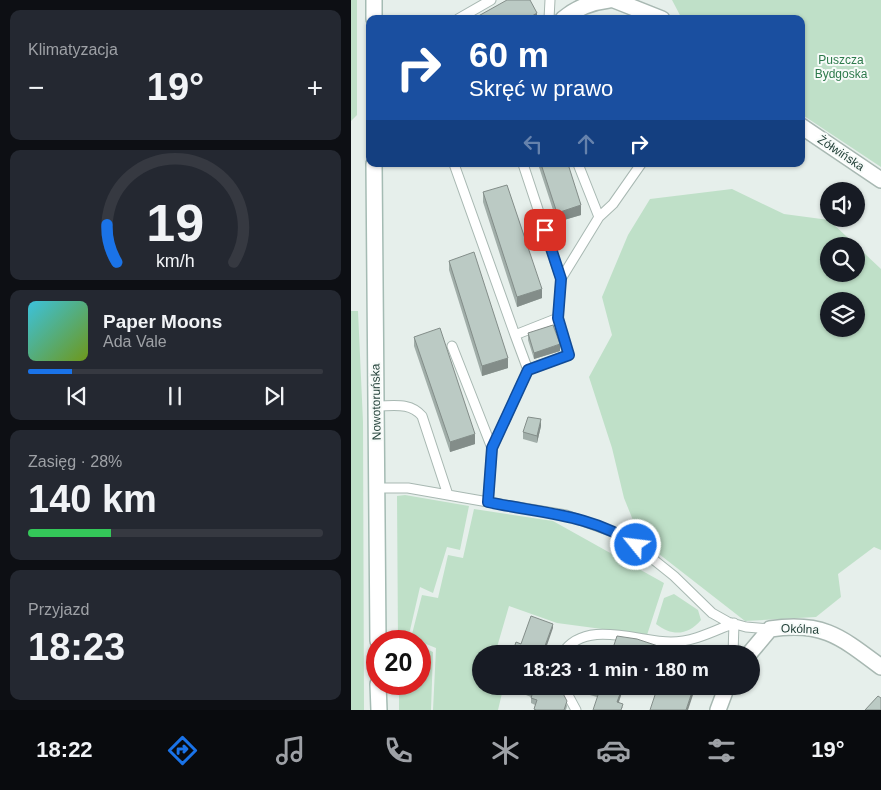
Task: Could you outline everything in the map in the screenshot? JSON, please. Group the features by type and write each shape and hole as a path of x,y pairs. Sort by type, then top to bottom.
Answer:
{"main road":[{"path":"374,0 374,15"},
{"path":"567,15 580,3 609,0"},
{"path":"614,0 654,15"},
{"path":"655,0 661,15"},
{"name":"Żółwińska","path":"805,129 881,180"},
{"name":"Nowotoruńska","path":"374,167 378,630"},
{"name":"Okólna","path":"757,645 770,629 785,627 824,630 838,636 881,667"},
{"path":"378,695 379,710"},
{"path":"718,710 724,695"}],"lane":[{"path":"465,15 491,0"},
{"path":"549,15 550,0"},
{"path":"455,167 528,370"},
{"path":"488,502 492,448 528,370 569,355 558,318 561,279 524,167"},
{"path":"579,167 599,217"},
{"path":"561,279 599,217 613,204 639,167"},
{"path":"515,335 558,318"},
{"path":"452,346 492,448"},
{"path":"376,406 408,406 415,408 422,416 448,495"},
{"path":"377,488 408,488 566,515 624,536 674,576 712,613 746,628 770,629"},
{"path":"570,645 583,638 599,634 671,642 689,640 734,623"},
{"path":"733,645 734,623"},
{"path":"568,695 576,710"}],"green space":[{"path":"351,0 357,0 357,115 351,121"},
{"name":"Puszcza Bydgoska","path":"672,0 881,0 881,167 805,117 805,15 680,15"},
{"path":"732,189 784,214 820,219 820,227 836,227 847,237 820,237 820,282 865,282 865,254 881,269 881,550 874,547 838,574 841,597 816,617 745,621 641,540 624,498 612,448 589,377 612,335 602,297 628,235 650,199"},
{"path":"351,311 358,311 363,422 364,710 351,710"},
{"path":"405,495 469,506 460,550 447,547 433,593 420,587 410,630 398,630 397,496"},
{"path":"474,509 553,521 664,583 647,635 557,623 509,606 498,645 472,645 472,695 502,695 498,710 433,710 436,648 431,646 431,630 413,630 422,595 438,598 448,555 463,558"},
{"path":"674,594 698,610 701,620 691,629 674,632 668,631 656,624 664,598"},
{"path":"431,651 433,652 431,710 399,710 399,695 431,695"}],"building":[{"path":"507,0 530,0 537,13 534,15 480,15"},
{"path":"542,167 569,167 581,205 557,213"},
{"path":"507,185 542,289 517,297 483,192"},
{"path":"474,252 508,358 482,366 449,261"},
{"path":"553,325 560,344 534,353 528,333"},
{"path":"440,328 475,434 450,442 414,337"},
{"path":"528,417 541,419 537,436 523,432"},
{"path":"531,616 553,624 545,645 515,645 516,642 521,644"},
{"path":"617,636 637,639 655,645 614,645"},
{"path":"532,695 564,695 567,701 564,710 536,710 534,709 537,700 531,698"},
{"path":"598,695 620,695 617,702 623,704 621,710 593,710"},
{"path":"655,695 691,695 686,710 650,710"},
{"path":"878,696 881,698 881,710 865,710"}],"route":[{"path":"545,230 561,279 558,318 569,355 528,370 512,401 492,448 488,502 523,510 566,515 624,536 636,545"}]}
